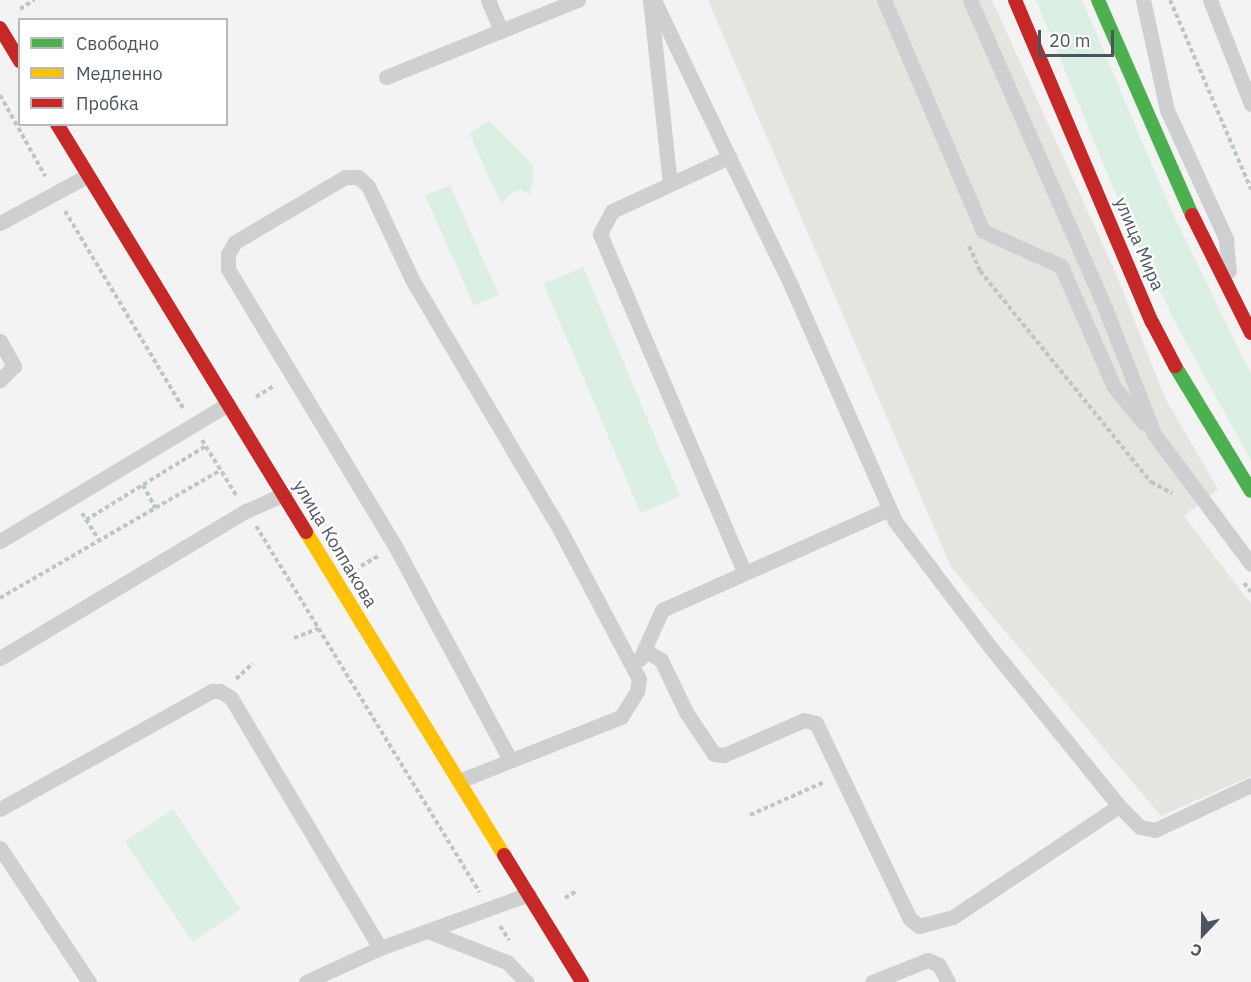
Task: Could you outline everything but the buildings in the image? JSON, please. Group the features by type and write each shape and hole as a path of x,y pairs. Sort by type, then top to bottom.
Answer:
{"street":[{"name":"улица Мира","path":"1016,0 1152,322 1193,399 1251,491"},
{"path":"1098,0 1193,218 1251,333"},
{"path":"0,28 10,55"},
{"name":"улица Колпакова","path":"58,126 582,982"}],"lane":[{"path":"488,0 500,28"},
{"path":"386,78 500,28 578,0"},
{"path":"652,0 792,287 889,509 991,648 1119,806 1140,827 1155,830 1251,785"},
{"path":"652,0 670,183"},
{"path":"884,0 982,231 1061,266 1114,387 1154,434 1251,564"},
{"path":"970,0 1105,308 1154,434"},
{"path":"1143,0 1167,110 1226,239 1230,292"},
{"path":"1210,0 1251,104"},
{"path":"729,157 612,211 600,234 744,572"},
{"path":"0,223 87,176"},
{"path":"459,781 509,758 621,717 637,691 635,670 559,528 412,279 364,180 345,177 235,242 228,254 228,269 395,546 509,758"},
{"path":"0,341 14,366 0,380"},
{"path":"0,541 192,423 228,404"},
{"path":"0,658 246,511 284,494"},
{"path":"635,670 662,610 889,509"},
{"path":"644,650 661,660 686,712 714,754 724,755 810,720 819,727 843,773 910,919 919,926 953,916 1119,806"},
{"path":"0,809 212,691 219,691 231,698 380,948"},
{"path":"0,848 89,982"},
{"path":"306,982 380,948 430,932 529,894"},
{"path":"430,932 507,962 526,982"},
{"path":"872,982 928,960 939,965 948,982"}],"path":[{"path":"1170,0 1251,189"},
{"path":"0,95 54,193 192,423 514,948"},
{"path":"1245,178 1251,176"},
{"path":"966,238 980,271 1151,482 1180,498"},
{"path":"86,520 206,446"},
{"path":"0,598 221,470"},
{"path":"143,485 156,508"},
{"path":"72,497 99,540"},
{"path":"1237,573 1251,592"},
{"path":"294,638 318,629"},
{"path":"750,814 843,773"}],"shaded area":[{"path":"708,0 992,0 1117,276 1165,398 1218,489 1184,516 1251,604 1251,776 1161,816 951,567"}],"green space":[{"path":"1036,0 1082,0 1173,214 1251,374 1251,461 1177,326 1129,227"},
{"path":"489,121 532,164 534,172 530,195 521,190 513,192 501,204 469,133"},
{"path":"450,185 499,295 474,306 425,196"},
{"path":"583,267 680,496 641,513 543,284"},
{"path":"173,809 241,909 193,942 125,841"}],"traffic: fast":[{"path":"1098,0 1192,215"},
{"path":"1175,366 1251,491"}],"traffic: slow":[{"path":"306,532 504,855"}],"traffic: jam":[{"path":"1015,0 1152,322 1175,366"},
{"path":"0,28 18,58"},
{"path":"58,126 306,532"},
{"path":"1192,215 1251,333"},
{"path":"504,855 582,982"}]}
